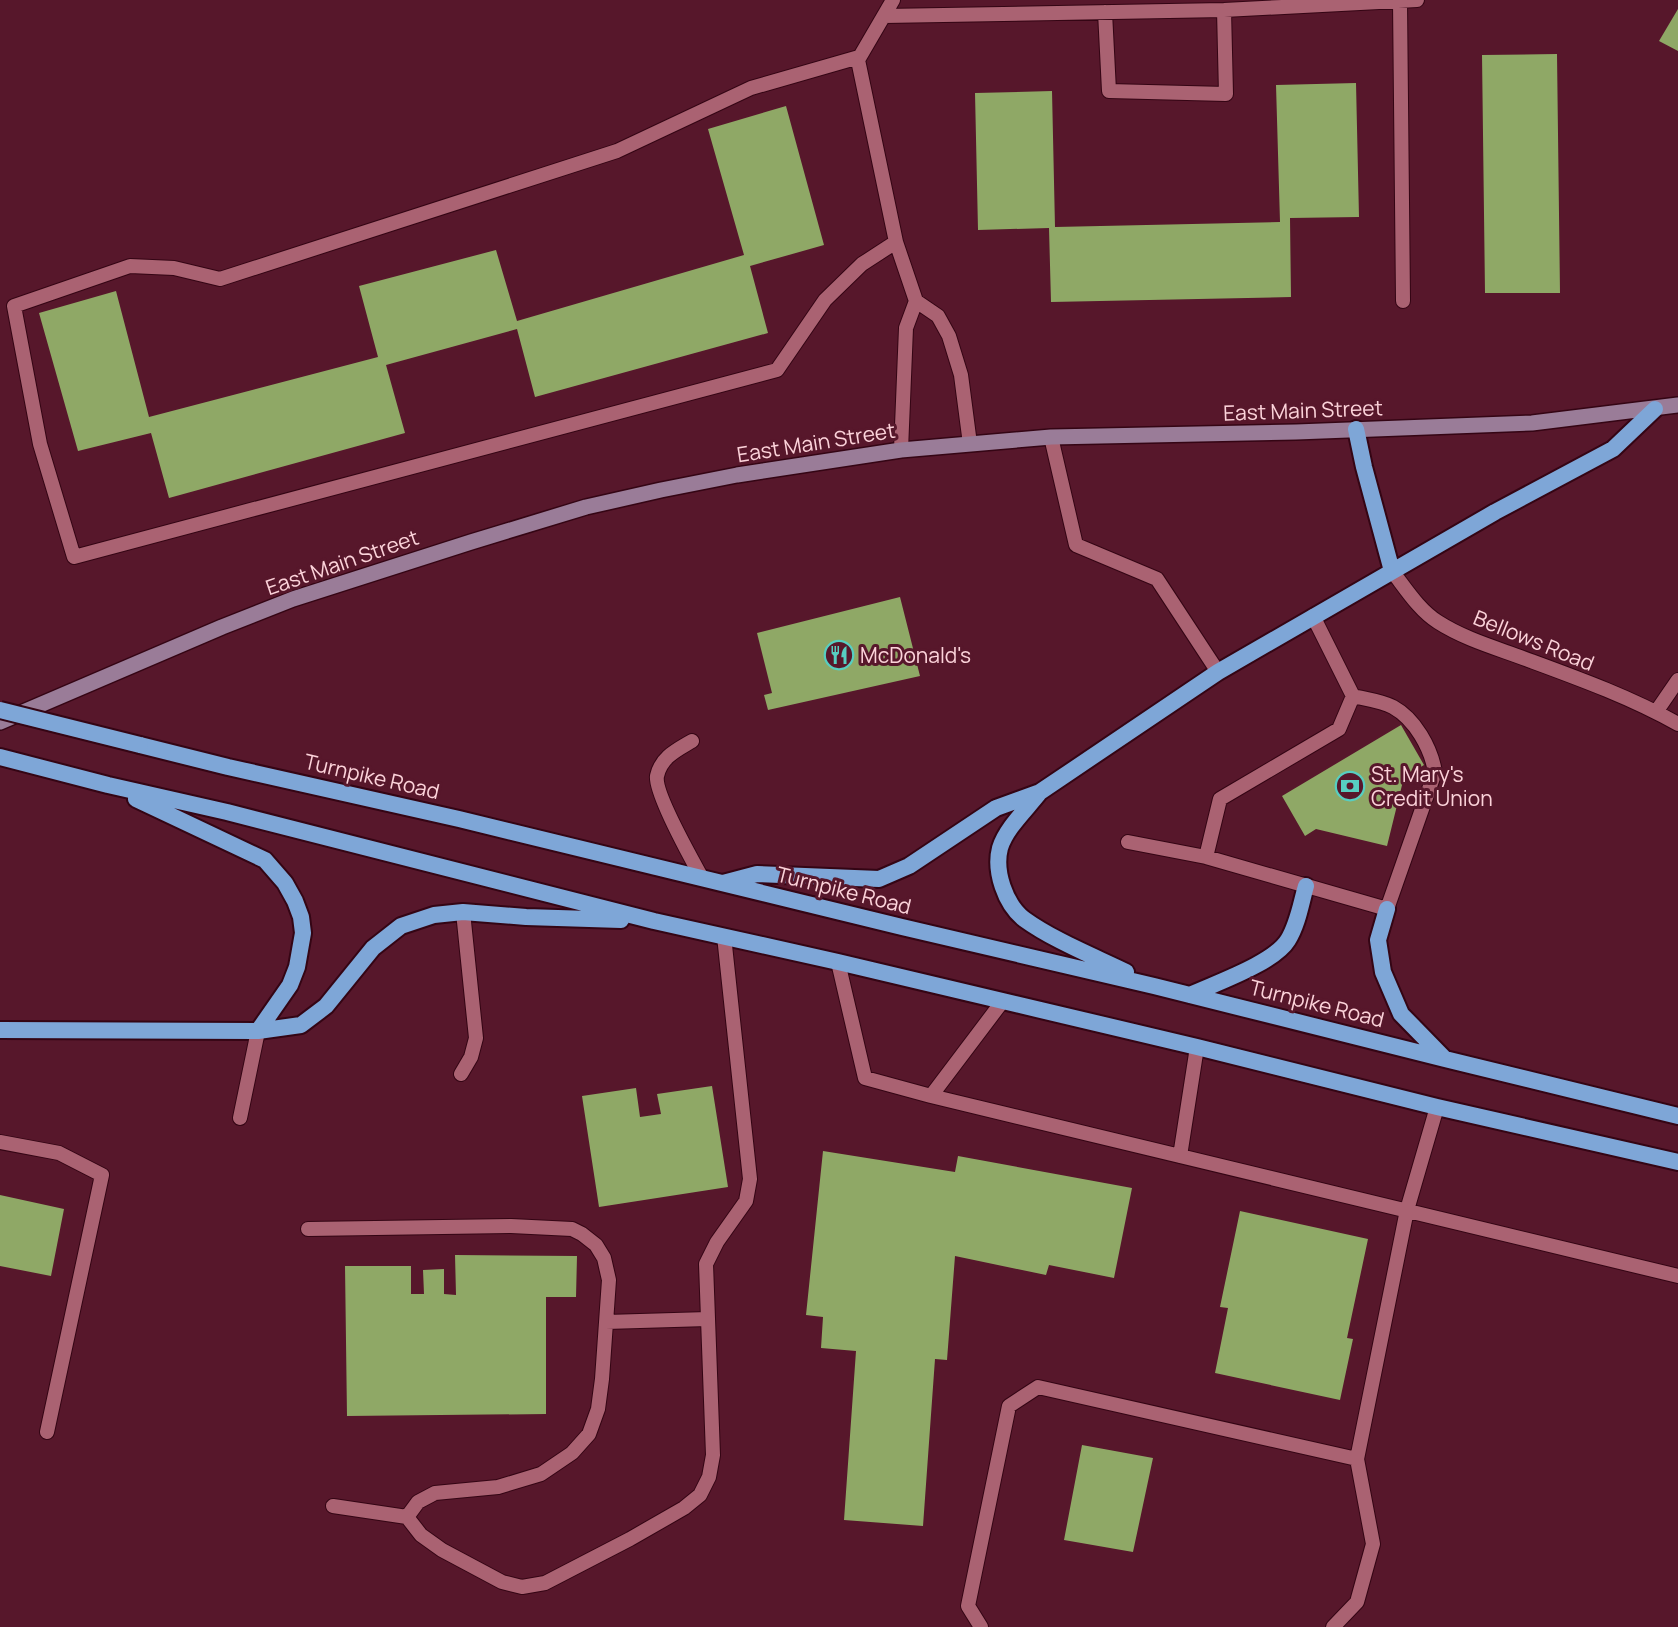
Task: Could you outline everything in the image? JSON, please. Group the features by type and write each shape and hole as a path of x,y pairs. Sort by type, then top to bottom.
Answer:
{"highway":[{"path":"723,883 757,874 879,879 909,866 996,808 1040,792 1218,672 1495,512 1613,448 1655,409"},
{"path":"1356,429 1392,571"},
{"name":"Turnpike Road","path":"0,710 1154,986 1678,1116"},
{"path":"0,757 227,812 654,921 838,962 1197,1047 1437,1107 1678,1162"},
{"path":"108,785 265,860 285,882 301,917 303,933 301,950 290,985 258,1031"},
{"path":"1040,792 1000,846 997,868 1006,896 1022,917 1154,986"},
{"path":"1190,995 1271,957 1288,941 1306,886"},
{"path":"1387,909 1378,940 1383,972 1401,1014 1445,1059"},
{"path":"0,1030 258,1031 301,1025 326,1006 373,948 401,926 434,915 463,912 526,917 654,921"}],"main road":[{"name":"East Main Street","path":"0,722 222,627 293,600 512,529 586,507 798,464 901,450 1051,437 1532,423 1678,405"}],"lane":[{"path":"893,0 858,60 896,242 916,301 938,316 949,336 961,375 970,444"},
{"path":"884,16 1224,10 1417,0"},
{"path":"1400,1 1403,301"},
{"path":"1105,12 1109,91 1226,94 1224,10"},
{"path":"859,57 751,88 617,151 220,279 174,268 130,266 14,306 40,444 74,557 777,370 825,300 862,264 896,242"},
{"path":"901,450 906,328 916,301"},
{"path":"1051,437 1076,545 1157,579 1218,672"},
{"name":"Bellows Road","path":"1392,571 1421,608 1437,621 1466,637 1540,664 1656,712 1678,724"},
{"path":"1128,842 1206,857 1387,909 1435,772 1432,755 1409,718 1392,706 1353,696 1313,616"},
{"path":"1656,712 1678,680"},
{"path":"1206,857 1220,799 1339,729 1353,696"},
{"path":"692,741 669,754 657,778 669,815 702,878"},
{"path":"460,1074 471,1058 476,1038 463,912"},
{"path":"333,1506 407,1517 421,1535 442,1550 502,1582 522,1587 545,1582 630,1539 684,1508 700,1496 709,1477 713,1455 706,1264 717,1242 746,1201 750,1179 724,936"},
{"path":"838,962 866,1078 931,1096 1678,1275"},
{"path":"931,1096 1002,1002"},
{"path":"240,1118 258,1031"},
{"path":"1180,1156 1197,1047"},
{"path":"1333,1627 1357,1602 1374,1544 1357,1460 1407,1210 1437,1107"},
{"path":"0,1142 59,1153 102,1175 47,1432"},
{"path":"308,1229 511,1226 572,1229 596,1245 604,1258 609,1280 606,1322 598,1409 589,1434 572,1453 541,1474 498,1487 435,1492 418,1502 407,1517"},
{"path":"606,1322 708,1319"},
{"path":"981,1627 968,1606 1010,1406 1038,1387 1357,1460"}],"building":[{"path":"1678,9 1678,51 1659,41"},
{"path":"1557,54 1560,293 1485,293 1482,55"},
{"path":"1356,83 1359,217 1290,218 1291,297 1051,302 1049,228 978,230 975,93 1052,91 1055,227 1280,222 1276,85"},
{"path":"786,106 824,245 750,266 768,333 535,397 517,329 386,365 405,433 169,498 151,433 78,451 39,313 116,291 149,417 378,357 359,286 496,250 517,321 744,255 708,129"},
{"name":"McDonald's","path":"900,597 920,676 768,710 764,695 772,693 757,633"},
{"name":"St. Mary's Credit Union","path":"1401,725 1424,765 1404,777 1387,846 1316,829 1305,836 1282,796"},
{"path":"712,1086 728,1187 599,1207 582,1096 636,1088 640,1117 661,1114 657,1094"},
{"path":"823,1151 955,1172 958,1156 1132,1188 1114,1278 1049,1265 1046,1275 955,1256 947,1360 935,1359 923,1526 844,1520 856,1351 821,1348 823,1317 806,1315"},
{"path":"0,1195 64,1209 51,1276 0,1266"},
{"path":"1240,1211 1368,1239 1347,1338 1353,1339 1340,1400 1215,1373 1228,1308 1220,1307"},
{"path":"455,1255 577,1256 576,1297 546,1297 546,1414 347,1416 345,1266 411,1266 411,1294 424,1294 423,1270 444,1269 444,1294 456,1295"},
{"path":"1082,1445 1153,1458 1133,1552 1064,1540"}],"place":[{"name":"McDonald's","path":"839,655"},
{"name":"St. Mary's Credit Union","path":"1350,786"}]}
